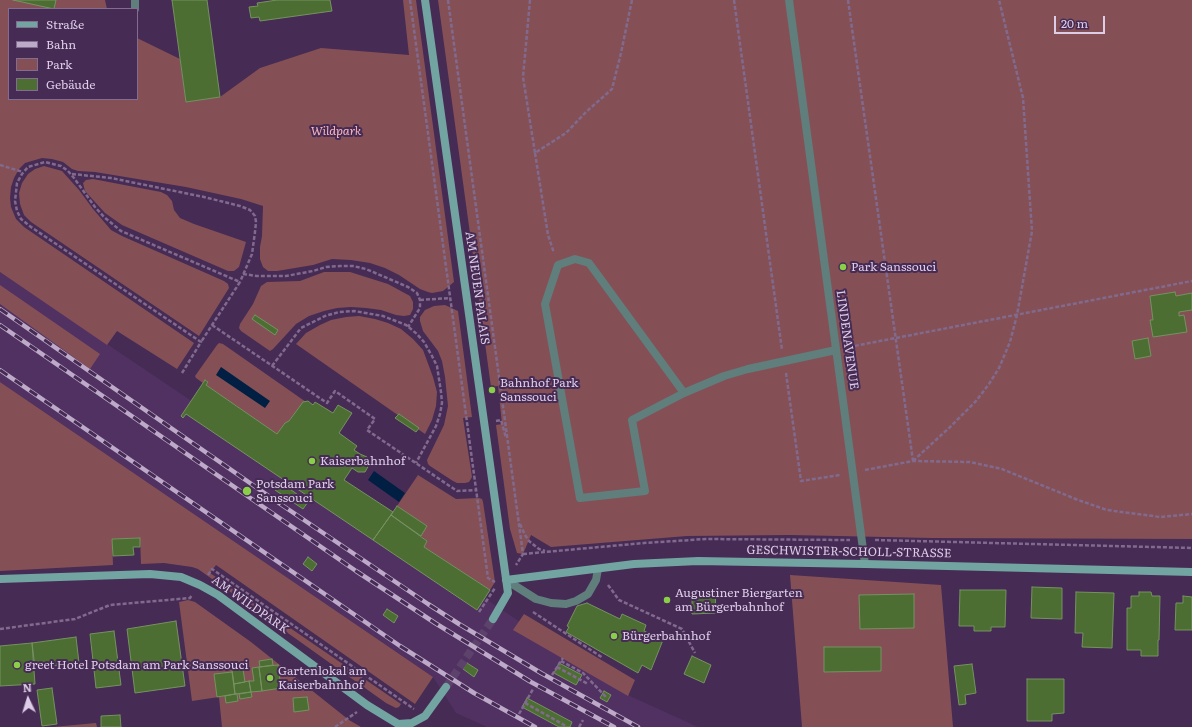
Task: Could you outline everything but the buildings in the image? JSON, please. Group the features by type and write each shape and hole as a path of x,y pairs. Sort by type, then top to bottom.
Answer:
{"street":[{"name":"AM NEUEN PALAIS","path":"425,0 506,580"},
{"name":"GESCHWISTER-SCHOLL-STRASSE","path":"506,580 634,564 698,561 1192,572"},
{"name":"AM WILDPARK","path":"0,579 150,574 181,578 200,585 218,595 367,705 398,724 415,725 425,716 446,686"},
{"path":"493,619 508,593 506,580"}],"lane":[{"name":"LINDENAVENUE","path":"789,0 865,564"},
{"path":"684,393 589,263 575,259 558,265 545,304 580,498 645,491 632,420 684,393 724,376 836,350"},
{"path":"506,580 536,599 551,603 566,604 576,601 588,594 596,580 599,568"}],"path":[{"path":"410,0 488,578 497,584 479,612"},
{"path":"448,0 523,554 506,580"},
{"path":"530,0 524,77 548,235 558,265"},
{"path":"535,153 566,133 586,112 612,89 632,0"},
{"path":"734,0 801,481 853,473 913,461 970,462 1002,469 1078,500 1108,510 1160,517 1192,514"},
{"path":"848,0 913,461"},
{"path":"913,461 976,401 989,384 1010,342 1017,315 1032,231 1023,98 998,0"},
{"path":"201,342 21,219 17,211 15,201 17,183 23,172 28,168 45,162 61,166 71,174 104,218 121,231 240,282"},
{"path":"0,165 23,172"},
{"path":"71,174 111,178 204,197 240,206 250,210 255,216 256,222 252,254 240,282 182,372"},
{"path":"243,274 258,276 286,276 326,267 340,266 353,266 366,269 408,287 417,293 420,300 420,308 408,327"},
{"path":"836,350 1192,281"},
{"path":"420,300 450,298"},
{"path":"272,366 301,328 325,316 339,312 354,311 370,313 383,316 408,327 424,342 437,366 442,403 436,426 416,463"},
{"path":"212,325 327,403 335,392 375,419 367,430 457,491 476,490"},
{"path":"496,421 501,420 508,446"},
{"path":"518,516 522,529 529,541 539,549 548,552"},
{"path":"599,568 608,587 619,600 682,629 695,653"},
{"path":"0,629 75,619 110,605 190,598 212,569 408,705"},
{"path":"532,611 603,658"},
{"path":"552,675 562,659 584,673 606,696"},
{"path":"557,667 588,684"},
{"path":"519,714 533,689"},
{"path":"525,703 566,726"},
{"path":"335,727 367,705"},
{"path":"579,727 583,720"}],"shaded area":[{"path":"0,272 630,696 698,727 487,727 456,713 433,677 0,382"}],"green space":[{"name":"Wildpark","path":"0,0 105,0 107,8 8,8 8,100 138,100 138,38 180,59 186,102 220,97 260,68 321,48 409,55 403,0 416,0 454,282 443,291 432,293 428,292 420,289 399,275 385,268 370,263 351,260 332,259 313,265 268,271 263,267 260,259 263,206 241,199 186,187 95,172 78,171 72,169 63,162 42,158 25,163 19,169 14,178 10,198 11,207 16,219 24,227 194,343 177,369 117,331 107,345 0,272"},
{"name":"Park Sanssouci","path":"438,0 1192,0 1192,539 932,538 790,535 687,536 551,547 531,535 523,554 517,553 510,529 496,425 502,424 498,386 491,387"},
{"path":"44,166 62,171 111,230 228,284 229,288 199,336 31,222 24,215 20,204 19,193 22,183 28,174 35,169"},
{"path":"93,179 161,192 167,195 172,201 174,210 180,218 246,242 239,267 234,271 228,271 122,225 105,213 85,191 83,183 86,180"},
{"path":"324,272 350,272 388,284 410,296 413,302 413,309 410,315 404,316 381,310 351,307 324,311 309,316 296,324 270,351 241,331 239,328 240,324 253,304 261,286 267,282 300,281"},
{"path":"0,285 100,354 90,369 0,304"},
{"path":"445,305 458,311 472,417 463,418 472,477 469,482 465,483 457,483 453,481 430,466 427,460 444,425 448,406 442,361 438,351 423,331 420,317 425,310 434,306"},
{"path":"359,316 388,323 401,329 423,350 437,392 436,406 432,420 425,434 296,344 306,333 331,320"},
{"path":"219,343 223,344 306,402 303,402 277,434 206,385 208,382 206,380 203,383 196,378 195,376"},
{"path":"0,382 433,677 415,704 216,565 210,573 401,704 399,707 396,708 386,703 198,569 164,563 141,564 140,538 112,539 113,565 0,571"},
{"path":"418,475 456,499 482,499 495,582 490,590 424,547 427,541 421,536 427,526 397,506"},
{"path":"790,575 941,585 953,727 802,727"},
{"path":"188,600 195,602 251,642 349,720 361,727 222,727 219,697 192,701 179,602"},
{"path":"524,614 635,680 628,696 513,630"},
{"path":"96,723 97,727 53,727"}],"water":[{"path":"221,367 270,401 265,408 216,375"},
{"path":"374,471 405,493 399,502 368,480"}],"tunnel":[{"path":"446,687 493,619"}],"railway":[{"path":"0,309 273,499 428,604 541,673 638,727"},
{"path":"0,325 356,571 435,623 531,682 614,727"},
{"path":"0,370 400,646 474,693 535,727"}],"place":[{"name":"Park Sanssouci","path":"843,267"},
{"name":"Bahnhof Park Sanssouci","path":"492,390"},
{"name":"Kaiserbahnhof","path":"312,461"},
{"name":"Potsdam Park Sanssouci","path":"247,491"},
{"name":"Augustiner Biergarten am Bürgerbahnhof","path":"667,600"},
{"name":"Bürgerbahnhof","path":"614,636"},
{"name":"greet Hotel Potsdam am Park Sanssouci","path":"17,665"},
{"name":"Gartenlokal am Kaiserbahnhof","path":"270,678"}]}
